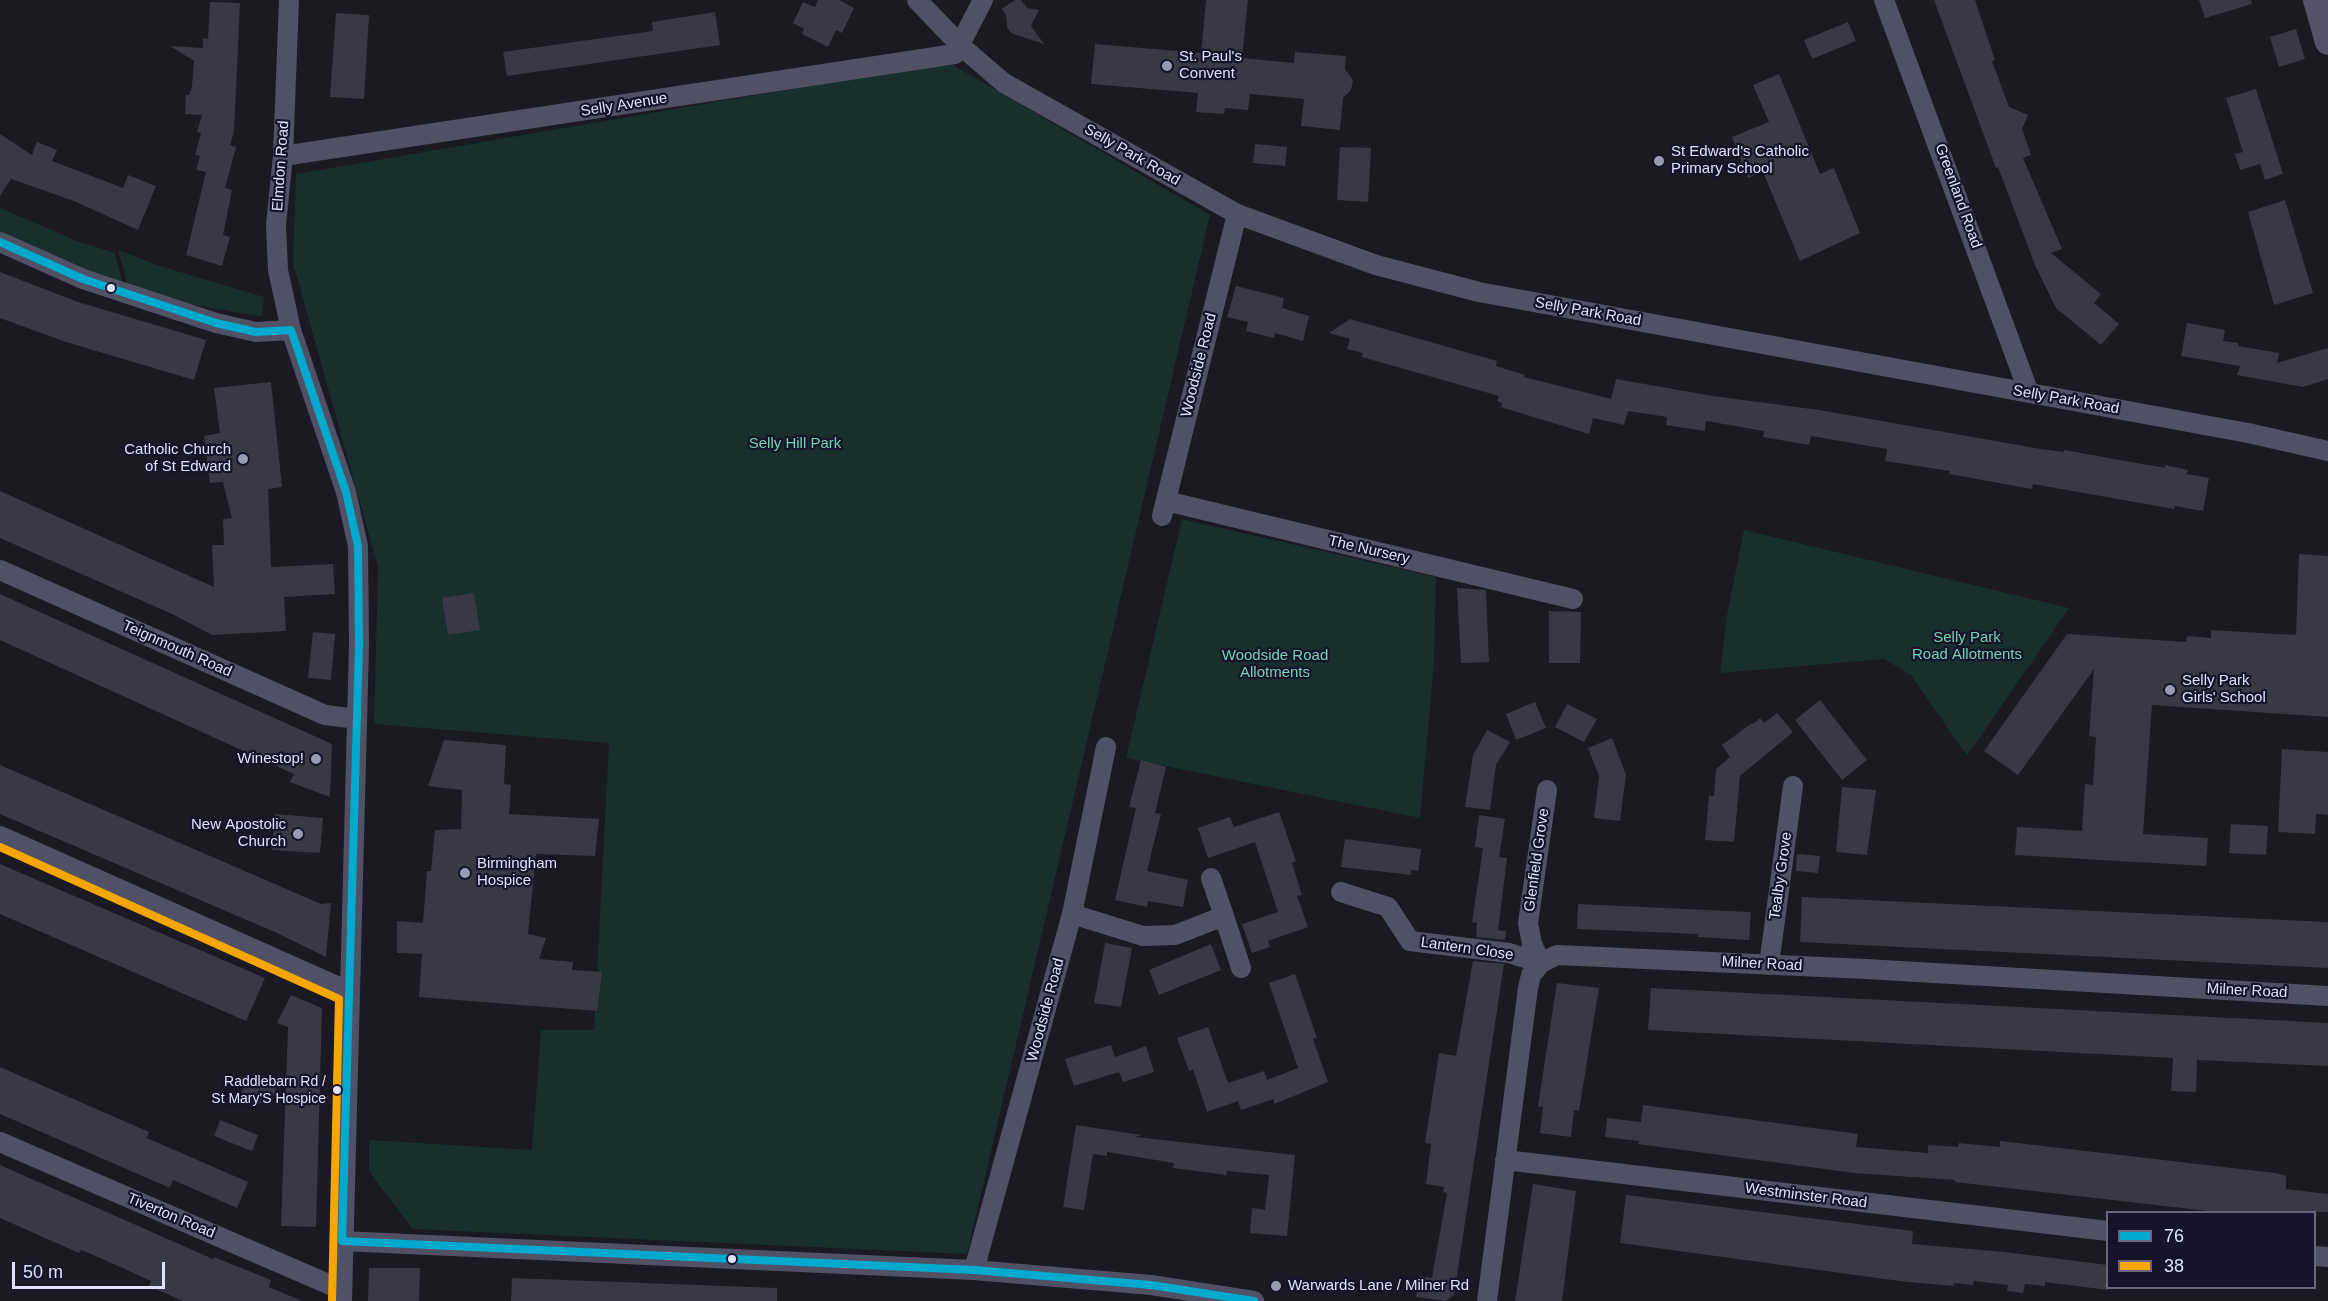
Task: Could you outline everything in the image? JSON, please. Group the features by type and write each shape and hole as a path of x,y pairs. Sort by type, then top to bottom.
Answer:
{"main road":[{"path":"2316,0 2328,42"}],"street":[{"name":"Elmdon Road","path":"290,0 283,156 276,225 278,270 291,330 346,492 357,546 357,719 342,1296"},
{"name":"Selly Park Road","path":"917,0 961,46 1004,83 1237,214 1376,265 1479,292 2248,433 2328,451"},
{"path":"961,46 983,0"},
{"name":"Greenland Road","path":"1884,0 2029,393"},
{"name":"Selly Avenue","path":"283,156 955,54 961,46"},
{"name":"Woodside Road","path":"1164,508 1237,214"},
{"path":"0,242 83,279 216,323 256,332 291,330"},
{"name":"The Nursery","path":"1164,508 1573,599"},
{"name":"Teignmouth Road","path":"0,570 325,715 357,719"},
{"name":"Woodside Road","path":"974,1270 1072,914 1106,747"},
{"name":"Tealby Grove","path":"1769,965 1793,786"},
{"name":"Glenfield Grove","path":"1541,963 1532,944 1528,923 1547,790"},
{"path":"0,836 350,992"},
{"path":"1211,878 1241,968"},
{"name":"Lantern Close","path":"1341,892 1389,908 1410,941 1498,952 1541,963"},
{"path":"1072,914 1143,936 1175,935 1224,916"},
{"name":"Milner Road","path":"1541,963 1557,955 2328,996"},
{"path":"1487,1301 1528,988 1531,975 1541,963"},
{"name":"Tiverton Road","path":"0,1142 342,1296"},
{"name":"Westminster Road","path":"1505,1160 2106,1231"},
{"path":"342,1241 974,1270 1151,1285 1254,1301"}],"green space":[{"name":"Selly Hill Park","path":"948,62 1210,215 967,1254 413,1229 369,1172 369,1140 532,1150 541,1030 594,1030 609,743 374,724 378,567 293,263 296,174"},
{"path":"0,208 77,241 115,253 125,293 0,240"},
{"path":"118,250 160,266 264,297 262,317 130,293"},
{"name":"Woodside Road Allotments","path":"1182,519 1436,577 1434,664 1420,818 1126,758"},
{"name":"Selly Park Road Allotments","path":"1744,530 2069,608 1967,756 1911,675 1884,659 1720,673 1727,615"}],"building":[{"path":"818,0 839,0 854,8 842,33 836,30 828,47 802,34 804,29 793,23 803,2 815,7"},
{"path":"1015,0 1021,0 1027,8 1039,10 1031,26 1044,44 1011,33 1007,27 1006,15 1002,9"},
{"name":"St. Paul's Convent","path":"1206,0 1248,0 1242,58 1294,63 1295,52 1346,56 1345,69 1353,80 1351,90 1343,98 1340,130 1301,126 1304,99 1250,94 1248,110 1225,108 1224,114 1196,112 1198,93 1091,84 1095,44 1201,53"},
{"path":"1934,0 1975,0 1995,60 1992,61 2009,107 2028,115 2022,129 2031,155 2023,158 2062,249 2051,253 2101,294 2094,303 2119,324 2101,345 2056,308 2035,265 1998,167 1996,168"},
{"path":"2199,0 2251,0 2252,4 2205,18"},
{"path":"210,2 240,3 234,132 230,145 236,147 225,188 232,190 223,235 230,237 222,266 186,255 206,172 196,170 200,156 195,155 201,133 197,132 202,115 185,114 186,95 189,95 192,86 194,61 170,46 203,48 203,38 208,39"},
{"path":"715,12 720,45 507,76 503,52 653,31 652,22"},
{"path":"336,13 369,15 364,99 330,97"},
{"path":"1848,22 1856,41 1812,59 1804,40"},
{"path":"2296,29 2305,59 2279,67 2270,37"},
{"path":"1779,74 1820,174 1834,168 1860,233 1800,261 1763,172 1748,178 1732,137 1769,122 1753,85"},
{"path":"2256,89 2283,174 2265,180 2260,164 2240,170 2235,154 2243,152 2226,98"},
{"path":"0,134 32,155 37,142 57,150 52,161 123,188 128,175 156,186 138,230 74,201 11,179 0,196"},
{"path":"1255,144 1287,147 1285,166 1253,163"},
{"path":"1340,147 1371,148 1368,202 1337,200"},
{"path":"2285,200 2313,293 2274,305 2248,212"},
{"path":"0,272 78,302 206,340 194,380 66,342 0,318"},
{"path":"1236,286 1284,298 1282,308 1309,316 1303,341 1275,333 1274,338 1246,331 1248,322 1227,317"},
{"path":"1350,319 1497,361 1496,366 1525,375 1524,377 1611,399 1616,379 1713,396 1819,410 2041,449 2064,452 2064,450 2188,470 2187,474 2209,478 2203,511 2175,506 2174,509 2033,484 2032,489 1949,474 1950,471 1885,461 1887,449 1811,436 1809,445 1763,437 1764,431 1706,421 1705,431 1666,425 1667,417 1628,411 1624,425 1593,418 1589,434 1501,407 1502,403 1497,401 1499,396 1362,357 1363,353 1347,349 1350,339 1329,333"},
{"path":"2187,323 2225,330 2223,341 2238,343 2238,346 2279,353 2277,363 2328,348 2328,379 2303,387 2237,375 2240,366 2181,356"},
{"path":"271,382 282,487 268,489 271,567 333,564 335,594 284,597 286,631 212,635 172,614 0,538 0,491 214,587 212,545 224,545 223,519 232,518 223,482 210,483 204,436 220,433 214,388"},
{"path":"2299,554 2328,556 2328,717 2152,705 2143,834 2208,838 2206,866 2015,855 2017,827 2082,831 2085,784 2093,785 2096,737 2089,736 2094,669 2018,775 1984,751 2067,634 2186,642 2187,636 2211,638 2211,630 2296,635"},
{"path":"1457,588 1486,590 1489,662 1461,663"},
{"path":"474,593 480,630 448,635 442,598"},
{"path":"0,594 332,744 330,797 290,782 294,774 0,640"},
{"path":"1549,611 1581,612 1580,663 1549,663"},
{"path":"313,632 335,634 331,680 308,678"},
{"path":"1820,700 1867,760 1842,780 1795,720"},
{"path":"1535,702 1546,728 1516,740 1506,714"},
{"path":"1567,704 1597,719 1584,742 1555,727"},
{"path":"1777,713 1793,732 1740,776 1734,842 1705,840 1709,796 1714,796 1716,769 1730,757 1722,745 1760,718 1764,723"},
{"path":"1487,730 1510,742 1496,765 1490,810 1465,807 1473,755"},
{"path":"1612,738 1626,775 1620,821 1594,818 1599,776 1588,748"},
{"name":"Birmingham Hospice","path":"444,740 506,745 504,784 511,785 509,814 599,819 595,856 536,854 528,934 546,938 539,959 573,962 572,970 602,972 597,1011 419,997 422,954 397,953 397,921 423,923 427,871 431,871 435,830 461,829 462,790 428,786"},
{"path":"2282,749 2328,752 2328,815 2316,814 2315,834 2278,832"},
{"path":"1141,760 1166,767 1155,813 1161,814 1147,871 1188,880 1183,907 1148,901 1147,907 1115,900 1136,808 1129,807"},
{"path":"0,765 321,904 331,903 326,957 277,933 0,814"},
{"path":"1842,787 1876,790 1867,855 1836,852"},
{"path":"1279,812 1296,861 1292,863 1302,895 1297,896 1308,927 1268,941 1270,947 1252,953 1242,924 1278,912 1255,842 1208,858 1198,828 1230,817 1234,827"},
{"name":"New Apostolic Church","path":"275,814 323,818 320,853 272,850"},
{"path":"1479,815 1505,819 1499,857 1507,858 1498,930 1506,931 1505,940 1476,937 1477,923 1472,922 1483,848 1475,847"},
{"path":"2231,824 2268,826 2266,855 2229,853"},
{"path":"1345,839 1421,849 1418,871 1411,870 1411,875 1341,867"},
{"path":"1797,854 1820,856 1818,873 1796,871"},
{"path":"0,864 265,978 246,1021 0,914"},
{"path":"1802,897 2328,922 2328,968 1800,942"},
{"path":"1578,904 1751,912 1749,940 1698,937 1698,934 1577,929"},
{"path":"1105,943 1132,948 1121,1007 1094,1003"},
{"path":"1211,944 1221,970 1159,995 1149,970"},
{"path":"1473,961 1504,964 1454,1295 1446,1301 1416,1297 1419,1276 1432,1278 1447,1193 1443,1192 1444,1187 1426,1184 1431,1144 1425,1143 1439,1053 1456,1056"},
{"path":"1295,974 1317,1038 1313,1039 1328,1082 1274,1104 1274,1099 1241,1110 1238,1101 1207,1112 1193,1069 1189,1071 1177,1038 1208,1027 1228,1083 1264,1071 1267,1080 1298,1068 1269,983"},
{"path":"1557,983 1599,988 1579,1111 1574,1110 1571,1137 1540,1133 1543,1107 1538,1106"},
{"path":"1651,988 2328,1023 2328,1066 2197,1060 2196,1092 2171,1091 2173,1058 1648,1030"},
{"path":"291,995 322,1008 316,1227 281,1226 288,1027 277,1023"},
{"path":"1111,1045 1115,1057 1146,1046 1154,1072 1123,1082 1119,1072 1074,1086 1065,1059"},
{"path":"0,1067 149,1132 147,1138 248,1182 237,1208 173,1180 170,1188 0,1114"},
{"path":"244,1087 277,1087 270,1103 236,1103"},
{"path":"1643,1105 1858,1134 1856,1147 1928,1153 1928,1145 1958,1147 1959,1143 2000,1147 2000,1141 2275,1173 2286,1176 2286,1189 2328,1194 2328,1212 2208,1211 1955,1182 1955,1180 1854,1173 1638,1144 1639,1141 1605,1137 1607,1118 1641,1122"},
{"path":"220,1120 258,1135 252,1151 214,1136"},
{"path":"1076,1125 1141,1135 1136,1137 1295,1155 1287,1236 1250,1233 1252,1208 1265,1210 1269,1175 1227,1171 1226,1175 1173,1168 1174,1163 1107,1152 1107,1156 1093,1154 1084,1210 1063,1207"},
{"path":"0,1165 213,1259 214,1257 271,1280 269,1287 302,1301 183,1301 149,1286 151,1281 105,1260 81,1250 79,1253 0,1218"},
{"path":"1533,1184 1576,1191 1562,1301 1515,1301"},
{"path":"1626,1195 1913,1231 1912,1244 2005,1252 2106,1265 2106,1289 2108,1290 2045,1282 2045,1286 2025,1284 2023,1293 2007,1291 2008,1285 1974,1281 1973,1285 1954,1283 1954,1286 1907,1282 1620,1243"},
{"path":"369,1268 420,1268 419,1301 368,1301"},
{"path":"512,1278 777,1288 777,1301 511,1301"}],"transit line":[{"name":"76","path":"0,242 83,279 216,323 256,332 291,330 346,492 358,546 359,645 342,1241 974,1270 1151,1285 1254,1301"},
{"name":"38","path":"0,847 339,999 332,1301"}],"place":[{"name":"St. Paul's Convent","path":"1167,66"},
{"name":"St Edward's Catholic Primary School","path":"1659,161"},
{"name":"Catholic Church of St Edward","path":"243,459"},
{"name":"Selly Park Girls' School","path":"2170,690"},
{"name":"Winestop!","path":"316,759"},
{"name":"New Apostolic Church","path":"298,834"},
{"name":"Birmingham Hospice","path":"465,873"},
{"name":"Raddlebarn Rd / St Mary'S Hospice","path":"337,1090"},
{"name":"Warwards Lane / Milner Rd","path":"1276,1286"}]}
